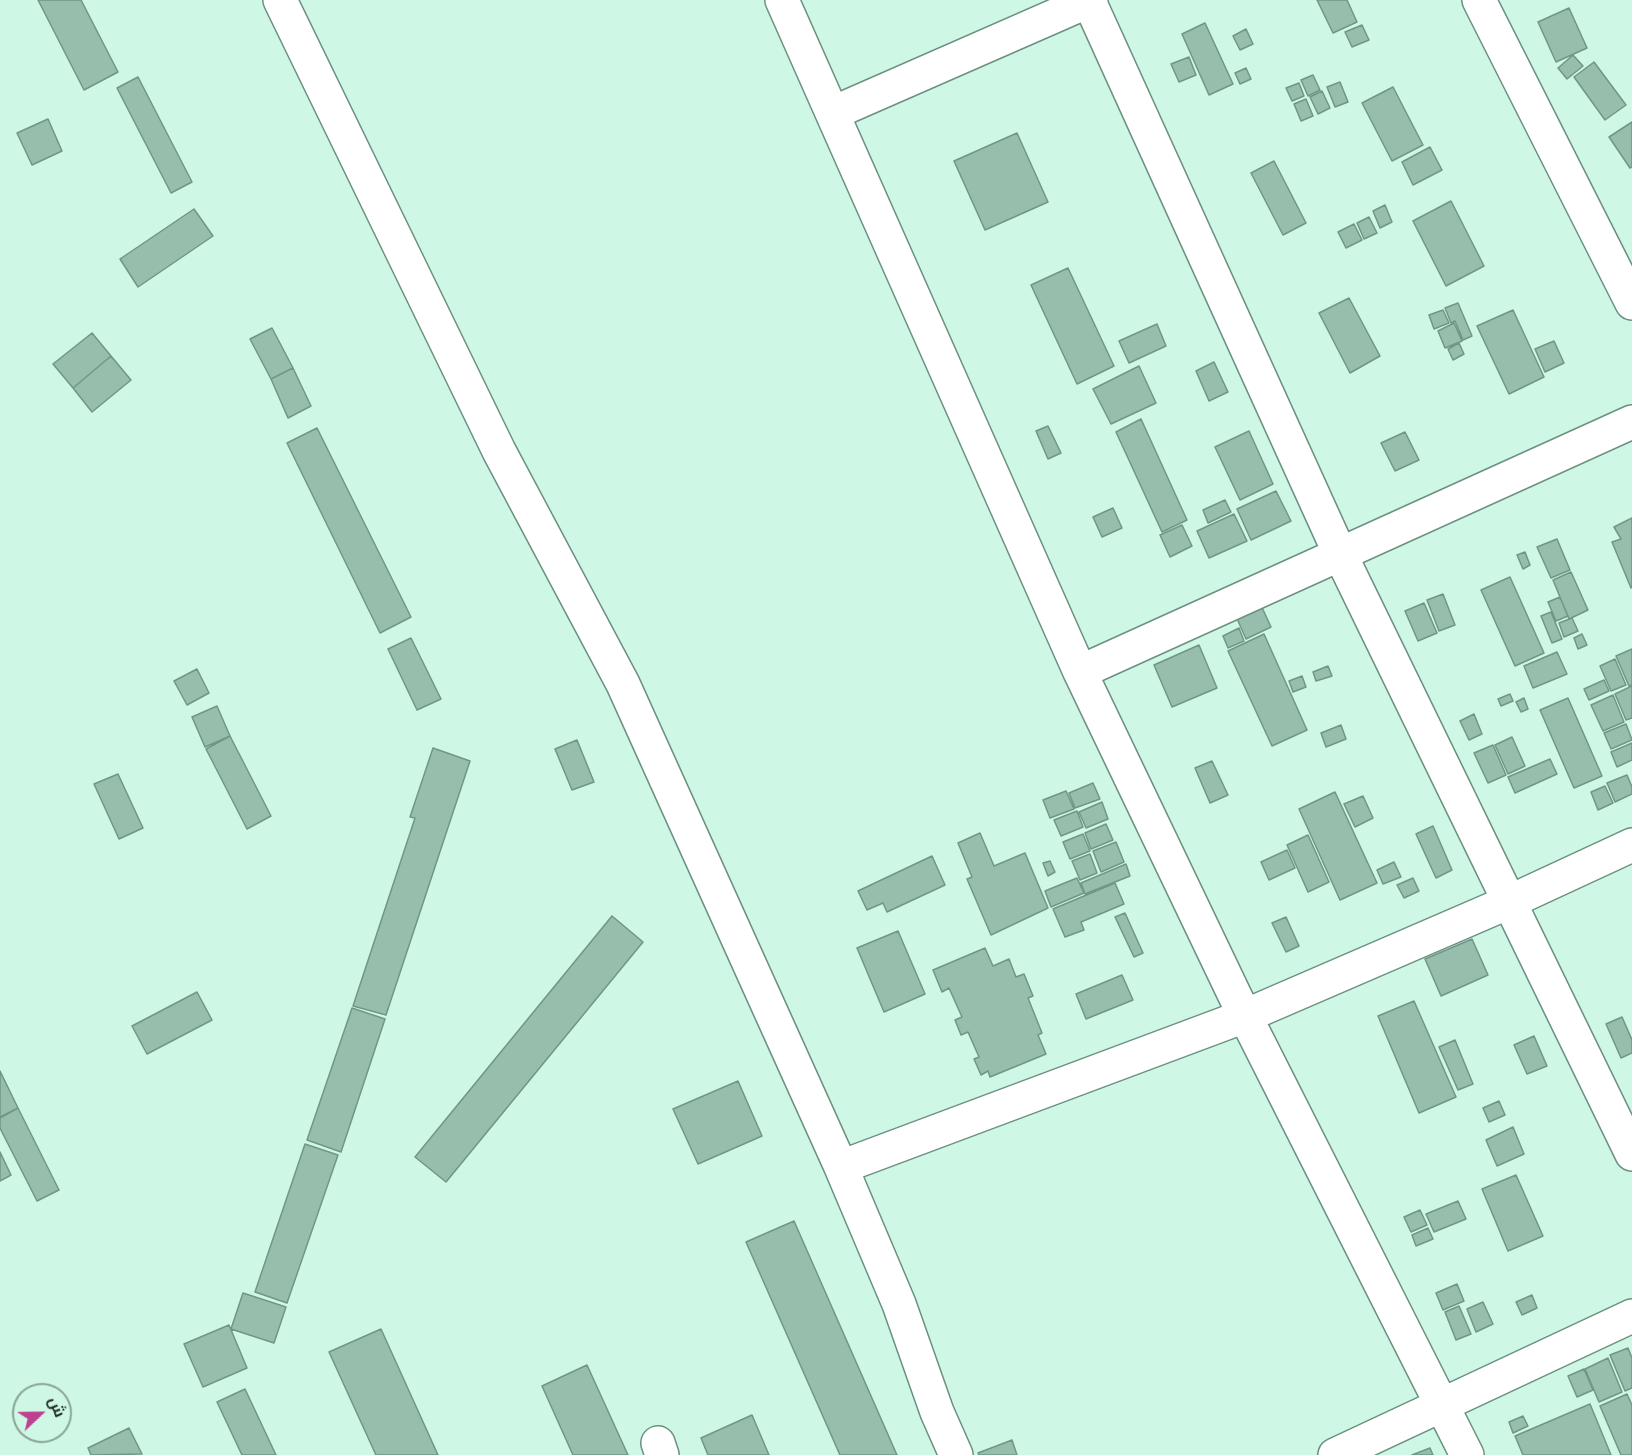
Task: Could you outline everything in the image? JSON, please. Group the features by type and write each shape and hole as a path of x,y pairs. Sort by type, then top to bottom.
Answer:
{"street":[{"path":"280,0 499,451 623,684 841,1167 899,1304 937,1412 956,1455"},
{"path":"782,0 1080,672 1245,1016 1467,1455"},
{"path":"1479,0 1632,303"},
{"path":"833,112 1090,1 1340,554 1632,1155"},
{"path":"1080,672 1632,422"},
{"path":"841,1167 1245,1016 1509,902 1632,845"},
{"path":"1335,1455 1632,1316"}],"building":[{"path":"38,0 81,0 118,72 84,90"},
{"path":"1317,0 1347,0 1357,22 1333,33"},
{"path":"1569,8 1587,48 1556,62 1538,22"},
{"path":"1205,23 1233,84 1209,95 1182,34"},
{"path":"1362,25 1369,40 1352,47 1345,32"},
{"path":"1246,29 1253,44 1240,50 1233,36"},
{"path":"1573,55 1583,66 1567,79 1558,68"},
{"path":"1189,57 1196,75 1179,82 1171,64"},
{"path":"1594,62 1626,105 1605,120 1574,77"},
{"path":"1246,68 1251,79 1240,84 1235,73"},
{"path":"1313,75 1320,90 1308,96 1301,80"},
{"path":"138,77 192,182 171,193 117,88"},
{"path":"1340,82 1348,102 1335,107 1327,87"},
{"path":"1299,83 1304,96 1292,101 1286,88"},
{"path":"1393,87 1423,145 1392,161 1362,103"},
{"path":"1322,91 1330,108 1318,114 1310,97"},
{"path":"1306,99 1313,116 1301,121 1294,104"},
{"path":"48,119 62,151 32,165 17,133"},
{"path":"1632,122 1632,167 1630,168 1609,137"},
{"path":"1017,133 1048,202 985,230 954,161"},
{"path":"1430,147 1442,170 1413,185 1402,162"},
{"path":"1274,161 1306,223 1283,235 1251,173"},
{"path":"1451,201 1484,266 1446,286 1413,221"},
{"path":"1385,205 1392,222 1380,228 1373,211"},
{"path":"194,209 213,236 138,287 120,259"},
{"path":"1369,217 1377,233 1364,239 1357,223"},
{"path":"1354,224 1362,240 1346,248 1338,232"},
{"path":"1068,268 1114,366 1077,384 1031,285"},
{"path":"1349,298 1380,356 1350,373 1319,313"},
{"path":"1458,303 1472,336 1463,340 1455,321 1451,323 1445,308"},
{"path":"1443,310 1449,323 1434,329 1429,315"},
{"path":"1513,310 1544,377 1509,394 1477,326"},
{"path":"1454,323 1462,341 1445,348 1438,331"},
{"path":"1157,324 1166,346 1129,363 1119,341"},
{"path":"272,328 293,368 271,379 250,339"},
{"path":"92,333 111,356 73,388 53,364"},
{"path":"1554,341 1564,363 1545,372 1535,349"},
{"path":"1459,343 1464,354 1453,360 1448,349"},
{"path":"111,356 131,380 92,412 73,388"},
{"path":"1214,362 1228,392 1209,401 1196,371"},
{"path":"1139,366 1156,403 1111,424 1093,389"},
{"path":"293,368 311,406 288,418 271,379"},
{"path":"1141,419 1187,520 1162,532 1116,432"},
{"path":"1048,426 1061,453 1048,459 1036,431"},
{"path":"317,428 411,617 380,633 287,443"},
{"path":"1249,431 1273,484 1240,500 1215,447"},
{"path":"1405,432 1419,460 1395,471 1381,443"},
{"path":"1276,491 1291,521 1251,540 1237,509"},
{"path":"1225,500 1231,512 1208,523 1203,510"},
{"path":"1113,508 1122,528 1102,537 1093,517"},
{"path":"1234,514 1247,541 1209,558 1197,531"},
{"path":"1632,518 1631,588 1612,542 1621,539 1614,527"},
{"path":"1182,525 1192,546 1170,557 1160,535"},
{"path":"1557,539 1570,570 1551,578 1537,547"},
{"path":"1525,552 1530,565 1523,569 1517,555"},
{"path":"1571,572 1588,610 1569,619 1553,580"},
{"path":"1510,577 1544,653 1515,666 1481,590"},
{"path":"1443,594 1455,625 1439,631 1427,600"},
{"path":"1560,597 1568,616 1556,621 1548,602"},
{"path":"1260,603 1271,627 1246,639 1235,614"},
{"path":"1424,603 1437,633 1418,641 1405,611"},
{"path":"1551,612 1562,639 1552,643 1541,616"},
{"path":"1572,618 1578,631 1564,637 1559,623"},
{"path":"1239,628 1244,641 1228,648 1223,636"},
{"path":"1264,634 1307,730 1272,746 1228,651"},
{"path":"1582,634 1587,645 1578,649 1574,638"},
{"path":"411,638 441,699 417,710 388,649"},
{"path":"1199,645 1217,688 1172,707 1154,665"},
{"path":"1632,649 1632,685 1629,686 1616,656"},
{"path":"1557,652 1567,674 1533,688 1524,666"},
{"path":"1615,659 1626,685 1611,691 1600,666"},
{"path":"1328,666 1332,676 1316,681 1313,672"},
{"path":"197,669 209,693 187,705 174,681"},
{"path":"1302,676 1306,687 1293,692 1289,681"},
{"path":"1604,680 1609,691 1589,700 1584,689"},
{"path":"1632,686 1632,718 1626,720 1615,694"},
{"path":"1510,694 1513,701 1501,706 1498,699"},
{"path":"1613,695 1624,722 1603,731 1591,705"},
{"path":"1524,698 1528,709 1521,712 1516,702"},
{"path":"1568,698 1602,776 1574,788 1540,710"},
{"path":"217,706 230,736 205,747 192,717"},
{"path":"1474,714 1482,734 1469,740 1460,721"},
{"path":"1626,724 1632,740 1611,749 1604,733"},
{"path":"1341,725 1346,739 1326,747 1321,733"},
{"path":"230,736 271,816 247,829 206,749"},
{"path":"1512,737 1525,766 1508,774 1495,745"},
{"path":"577,740 594,782 572,790 555,749"},
{"path":"1632,743 1632,760 1617,767 1611,752"},
{"path":"1493,745 1506,775 1488,783 1474,753"},
{"path":"433,748 470,761 386,1015 353,1006 415,818 410,817"},
{"path":"1550,759 1557,774 1515,793 1508,777"},
{"path":"1212,761 1228,795 1210,803 1195,768"},
{"path":"118,774 143,828 119,839 94,784"},
{"path":"1627,775 1632,794 1615,802 1607,783"},
{"path":"1093,783 1100,799 1075,808 1069,793"},
{"path":"1605,786 1613,803 1598,810 1591,792"},
{"path":"1066,791 1074,809 1050,818 1043,800"},
{"path":"1335,792 1377,883 1340,900 1299,809"},
{"path":"1363,796 1373,818 1355,827 1344,804"},
{"path":"1102,802 1108,819 1086,828 1079,812"},
{"path":"1077,811 1083,827 1061,836 1054,820"},
{"path":"1106,824 1113,840 1091,849 1085,833"},
{"path":"1433,826 1452,870 1436,878 1416,834"},
{"path":"980,833 994,866 1025,853 1048,908 991,935 967,879 972,877 958,843"},
{"path":"1083,834 1090,851 1070,859 1063,842"},
{"path":"1308,835 1329,882 1308,892 1287,845"},
{"path":"1116,842 1124,862 1101,872 1093,851"},
{"path":"1287,850 1295,868 1269,880 1261,862"},
{"path":"1090,854 1097,873 1080,880 1072,861"},
{"path":"932,856 945,885 887,912 883,903 867,910 858,891"},
{"path":"1050,861 1055,872 1048,876 1043,863"},
{"path":"1394,862 1401,877 1383,884 1377,870"},
{"path":"1126,864 1130,876 1085,894 1081,883"},
{"path":"1077,878 1084,893 1051,907 1045,891"},
{"path":"1413,878 1419,891 1404,898 1397,885"},
{"path":"1115,883 1124,904 1081,922 1084,930 1065,937 1053,909"},
{"path":"1125,913 1143,953 1134,957 1115,917"},
{"path":"612,916 643,942 446,1182 415,1157"},
{"path":"1286,917 1299,946 1286,952 1272,923"},
{"path":"898,931 925,994 884,1012 857,948"},
{"path":"1472,939 1488,975 1441,996 1425,959"},
{"path":"985,948 993,966 1009,959 1016,977 1024,974 1033,996 1028,998 1042,1033 1038,1035 1046,1054 990,1077 988,1071 981,1075 974,1059 979,1057 968,1032 961,1035 955,1020 962,1017 949,988 942,992 933,970"},
{"path":"1122,975 1133,1000 1086,1019 1076,994"},
{"path":"197,992 212,1020 147,1054 132,1026"},
{"path":"1414,1001 1456,1097 1419,1113 1378,1016"},
{"path":"352,1008 385,1019 341,1152 307,1140"},
{"path":"1622,1017 1632,1040 1632,1053 1621,1058 1606,1024"},
{"path":"1534,1036 1547,1066 1527,1074 1514,1045"},
{"path":"1455,1040 1473,1084 1458,1090 1439,1047"},
{"path":"0,1071 18,1108 0,1117"},
{"path":"738,1081 762,1136 698,1164 673,1109"},
{"path":"1499,1101 1505,1115 1489,1122 1483,1108"},
{"path":"18,1108 59,1190 37,1201 0,1128 0,1118"},
{"path":"1513,1127 1524,1154 1497,1166 1486,1140"},
{"path":"305,1144 338,1155 287,1303 255,1292"},
{"path":"0,1152 11,1175 0,1181"},
{"path":"1516,1175 1543,1236 1508,1251 1482,1189"},
{"path":"1458,1201 1466,1219 1434,1232 1426,1214"},
{"path":"1420,1210 1427,1225 1411,1232 1404,1217"},
{"path":"794,1221 897,1455 840,1455 746,1242"},
{"path":"1428,1228 1433,1239 1416,1246 1412,1235"},
{"path":"1457,1284 1464,1301 1443,1310 1436,1293"},
{"path":"243,1293 286,1307 274,1343 231,1329"},
{"path":"1532,1295 1537,1308 1522,1315 1516,1302"},
{"path":"1483,1302 1493,1324 1476,1332 1467,1309"},
{"path":"1459,1306 1471,1334 1456,1340 1445,1312"},
{"path":"229,1325 247,1368 203,1387 184,1344"},
{"path":"381,1329 438,1455 376,1455 329,1352"},
{"path":"1628,1348 1632,1358 1632,1388 1625,1391 1610,1355"},
{"path":"1608,1358 1622,1392 1599,1402 1585,1369"},
{"path":"587,1365 628,1455 573,1455 542,1386"},
{"path":"1584,1369 1593,1390 1577,1397 1568,1376"},
{"path":"245,1389 276,1455 242,1455 217,1402"},
{"path":"1627,1394 1632,1405 1632,1455 1621,1455 1600,1406"},
{"path":"1590,1404 1611,1455 1523,1455 1515,1436"},
{"path":"752,1415 769,1455 708,1455 701,1438"},
{"path":"1523,1416 1528,1426 1513,1433 1509,1422"},
{"path":"129,1428 142,1454 91,1455 88,1448"},
{"path":"1012,1440 1017,1455 979,1455 978,1453"},
{"path":"1430,1448 1433,1455 1412,1455"}]}
